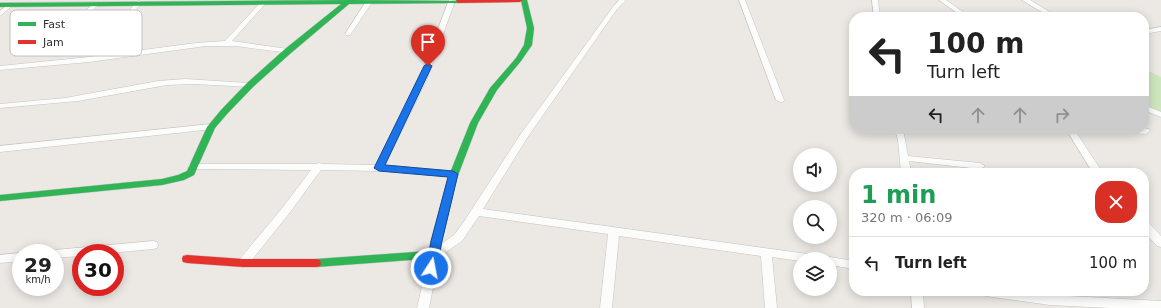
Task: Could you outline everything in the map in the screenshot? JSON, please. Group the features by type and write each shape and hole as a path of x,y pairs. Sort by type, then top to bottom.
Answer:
{"street":[{"path":"0,5 31,2 139,4 317,1 349,2 389,0 520,0"},
{"path":"379,168 423,79 448,0"},
{"path":"423,308 453,174 459,157 495,87 518,61 529,44 530,27 524,0"},
{"path":"186,259 243,263 327,264 434,255 458,238 477,212 523,137 615,8 623,0"},
{"path":"742,0 780,100"},
{"path":"875,0 876,12"},
{"path":"942,0 960,12"},
{"path":"1025,0 1046,12"},
{"path":"348,34 370,1"},
{"path":"0,198 162,182 181,178 191,173 211,127 250,85 288,51 349,2"},
{"path":"227,43 263,3"},
{"path":"89,10 96,4"},
{"path":"133,10 139,4"},
{"path":"0,14 10,5"},
{"path":"1149,31 1161,29"},
{"path":"142,53 191,45 227,43 288,51"},
{"path":"0,68 44,65 64,61 114,56"},
{"path":"0,106 27,105 175,82 197,81 250,85"},
{"path":"1149,109 1161,115"},
{"path":"0,149 211,127"},
{"path":"900,134 905,168"},
{"path":"1073,134 1095,168"},
{"path":"904,158 980,166"},
{"path":"193,166 319,166 379,168 453,174"},
{"path":"243,263 287,209 319,166"},
{"path":"477,212 793,256"},
{"path":"1149,230 1161,243"},
{"path":"606,308 614,232"},
{"path":"64,253 152,244"},
{"path":"766,252 771,308"},
{"path":"0,259 12,258"},
{"path":"837,262 849,264"},
{"path":"917,296 918,308"},
{"path":"1021,296 1050,300 1161,306"}],"green space":[{"path":"1149,71 1161,77 1161,112 1149,106"}],"traffic: fast":[{"path":"316,263 434,255 452,178 474,123 497,83 519,59 530,40 530,28 524,0"},
{"path":"0,198 162,182 181,178 191,173 211,127 224,112 250,85 288,51 349,1"},
{"path":"0,5 459,1"}],"traffic: jam":[{"path":"459,1 520,0"},
{"path":"187,259 243,263 316,263"}],"route":[{"path":"428,66 379,168 453,174 436,241 431,268"}]}
